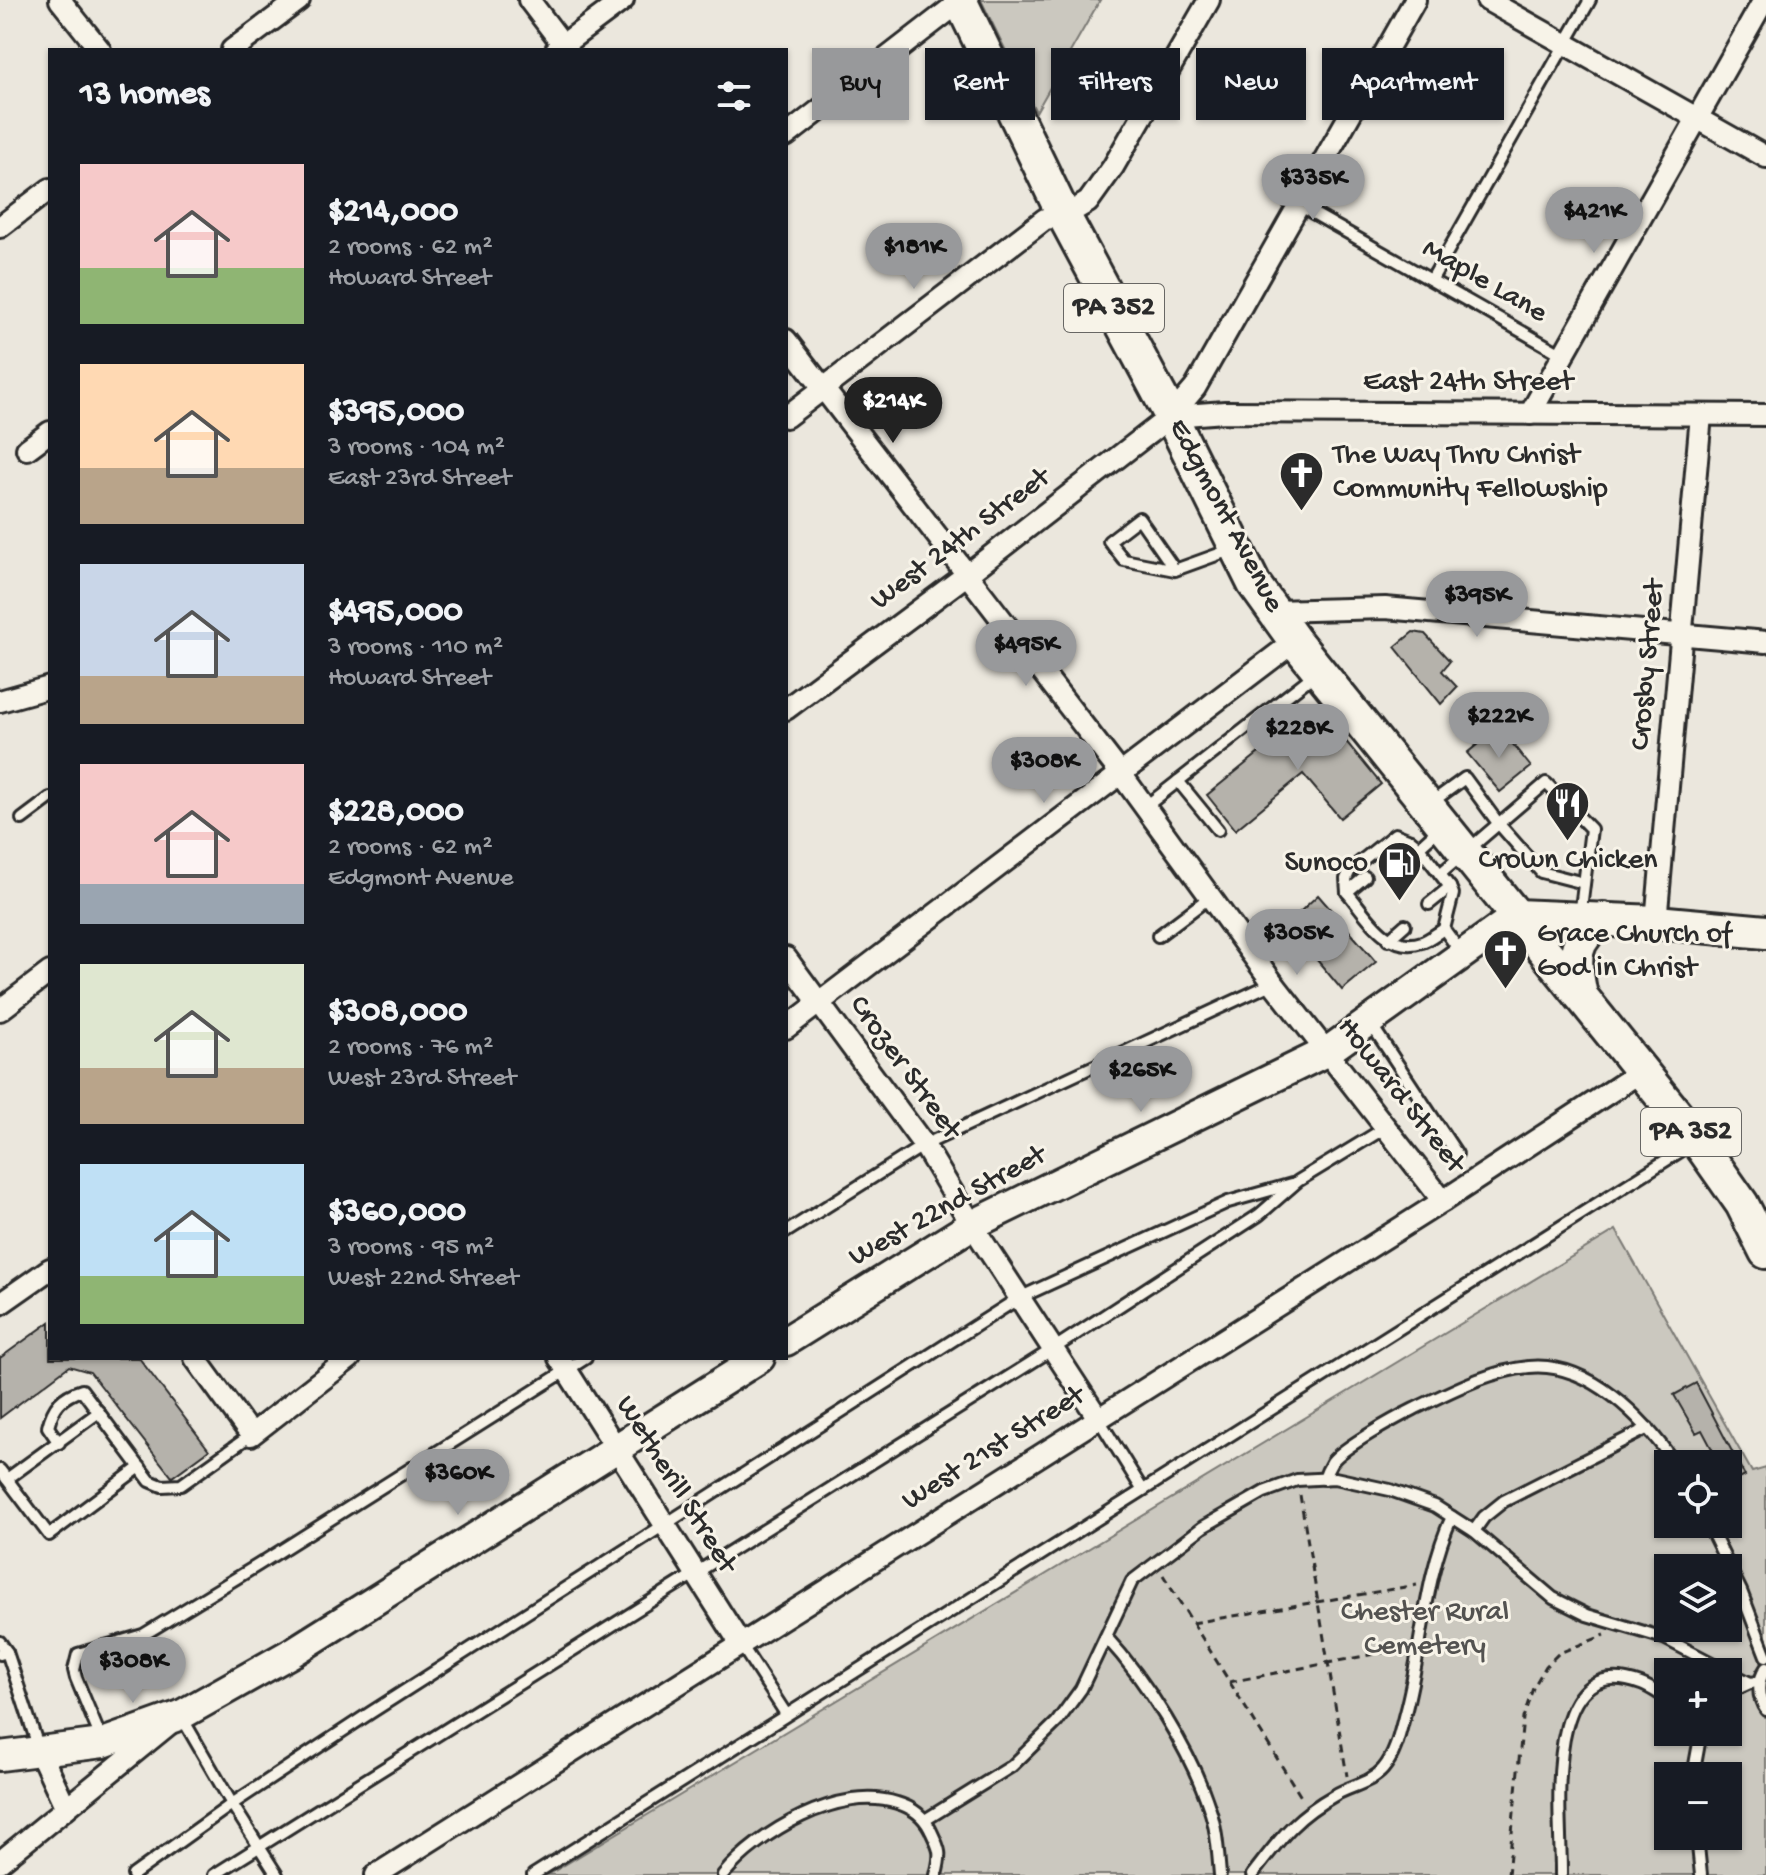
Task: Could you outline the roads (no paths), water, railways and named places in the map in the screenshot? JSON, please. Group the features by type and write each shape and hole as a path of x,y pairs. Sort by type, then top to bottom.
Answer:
{"main road":[{"name":"Edgmont Avenue","path":"961,1 1064,216 1171,416 1254,584 1295,641 1516,916 1697,1140 1754,1204 1766,1252"},
{"path":"1516,916 1656,922 1766,932"},
{"path":"1581,996 1575,965 1578,946 1589,930 1591,919"}],"street":[{"path":"60,0 98,48"},
{"path":"235,48 299,0"},
{"path":"529,0 562,48 623,0"},
{"path":"788,415 1045,219 1064,216 1088,202 1113,167 1209,0"},
{"name":"West 24th Street","path":"788,708 965,576 1171,416 1195,388 1415,0"},
{"path":"1487,0 1766,157"},
{"path":"1530,414 1764,0"},
{"path":"788,134 961,1"},
{"path":"0,227 48,191"},
{"name":"Howard Street","path":"788,343 965,576 1121,774 1273,983 1443,1201"},
{"name":"East 24th Street","path":"1171,416 1225,412 1766,415"},
{"name":"Crosby Street","path":"1656,922 1701,415"},
{"path":"27,449 48,433"},
{"path":"1273,611 1385,608 1766,642"},
{"path":"788,1027 1295,641"},
{"path":"0,701 48,688"},
{"name":"West 22nd Street","path":"788,1340 972,1225 1328,1051 1516,916"},
{"name":"Crozer Street","path":"788,961 924,1145 972,1225 1098,1418"},
{"path":"0,1010 48,974"},
{"name":"West 21st Street","path":"376,1875 1443,1201 1642,1071"},
{"path":"0,1304 48,1270"},
{"path":"196,1360 251,1435 347,1360"},
{"path":"0,1862 181,1715 293,1652 757,1360"},
{"name":"Wetherill Street","path":"563,1364 740,1643"},
{"path":"0,1756 103,1743 181,1715"},
{"path":"40,1752 66,1808"}],"lane":[{"path":"1432,279 1590,0"},
{"name":"Maple Lane","path":"1297,204 1563,355"},
{"path":"1175,570 1139,518 1109,541 1124,560 1175,570 1235,548"},
{"path":"1144,808 1320,671"},
{"path":"1419,847 1436,815 1465,778 1498,823 1541,872 1584,883"},
{"path":"1178,781 1218,830"},
{"path":"1440,874 1546,783 1591,829 1584,883 1591,919"},
{"path":"22,819 48,800"},
{"path":"1395,834 1410,840 1419,847 1453,894 1444,929 1421,943 1388,940 1347,892 1346,879 1350,870 1395,834"},
{"path":"1390,856 1410,840"},
{"path":"1347,892 1365,877"},
{"path":"1429,904 1450,887"},
{"path":"1158,936 1210,897"},
{"path":"1388,940 1405,925"},
{"path":"1444,929 1463,955"},
{"path":"788,1231 924,1145 1273,983"},
{"path":"1370,1022 1457,1154"},
{"path":"214,1875 1053,1349 1259,1215 1298,1181 1385,1128"},
{"path":"533,1875 1697,1140"},
{"path":"133,1875 232,1804 663,1524 1019,1298 1228,1202 1298,1181"},
{"path":"103,1743 76,1678 74,1670 78,1654 143,1635 258,1565 563,1364"},
{"path":"1324,1479 1333,1460 1399,1417 1492,1375 1530,1367 1566,1370 1624,1403 1664,1450"},
{"path":"59,1443 48,1427 52,1412 66,1395 82,1390 150,1481 162,1486 181,1485 251,1435"},
{"path":"99,1412 59,1443 4,1474 49,1535 140,1467"},
{"path":"1098,1418 1142,1489"},
{"path":"1474,1531 1484,1517 1504,1501 1648,1428"},
{"path":"925,1820 1012,1766 1035,1745 1081,1689 1132,1581 1203,1527 1264,1492 1297,1480 1335,1478 1390,1490 1435,1506 1474,1531 1553,1598 1623,1628 1664,1638 1755,1683 1766,1710"},
{"path":"1252,1875 1285,1831 1310,1811 1382,1770 1395,1748 1421,1645 1444,1533 1452,1517"},
{"path":"1715,1538 1741,1591 1766,1656"},
{"path":"1106,1637 1127,1660 1200,1782 1211,1810 1220,1875"},
{"path":"0,1642 40,1752"},
{"path":"740,1643 786,1714"},
{"path":"1742,1688 1755,1683 1766,1668"},
{"path":"1561,1875 1561,1749 1574,1703 1587,1688 1606,1680 1625,1680 1654,1691"},
{"path":"181,1715 277,1875"},
{"path":"723,1875 745,1852 789,1823 848,1800 881,1798 908,1806 925,1820 941,1853 936,1875"},
{"path":"1698,1850 1701,1875"}],"place":[{"name":"The Way Thru Christ Community Fellowship","path":"1302,512"},
{"name":"Crown Chicken","path":"1568,842"},
{"name":"Sunoco","path":"1399,903"},
{"name":"Grace Church of God in Christ","path":"1506,991"}],"park label":[{"name":"Chester Rural Cemetery","path":"1425,1630"}]}
